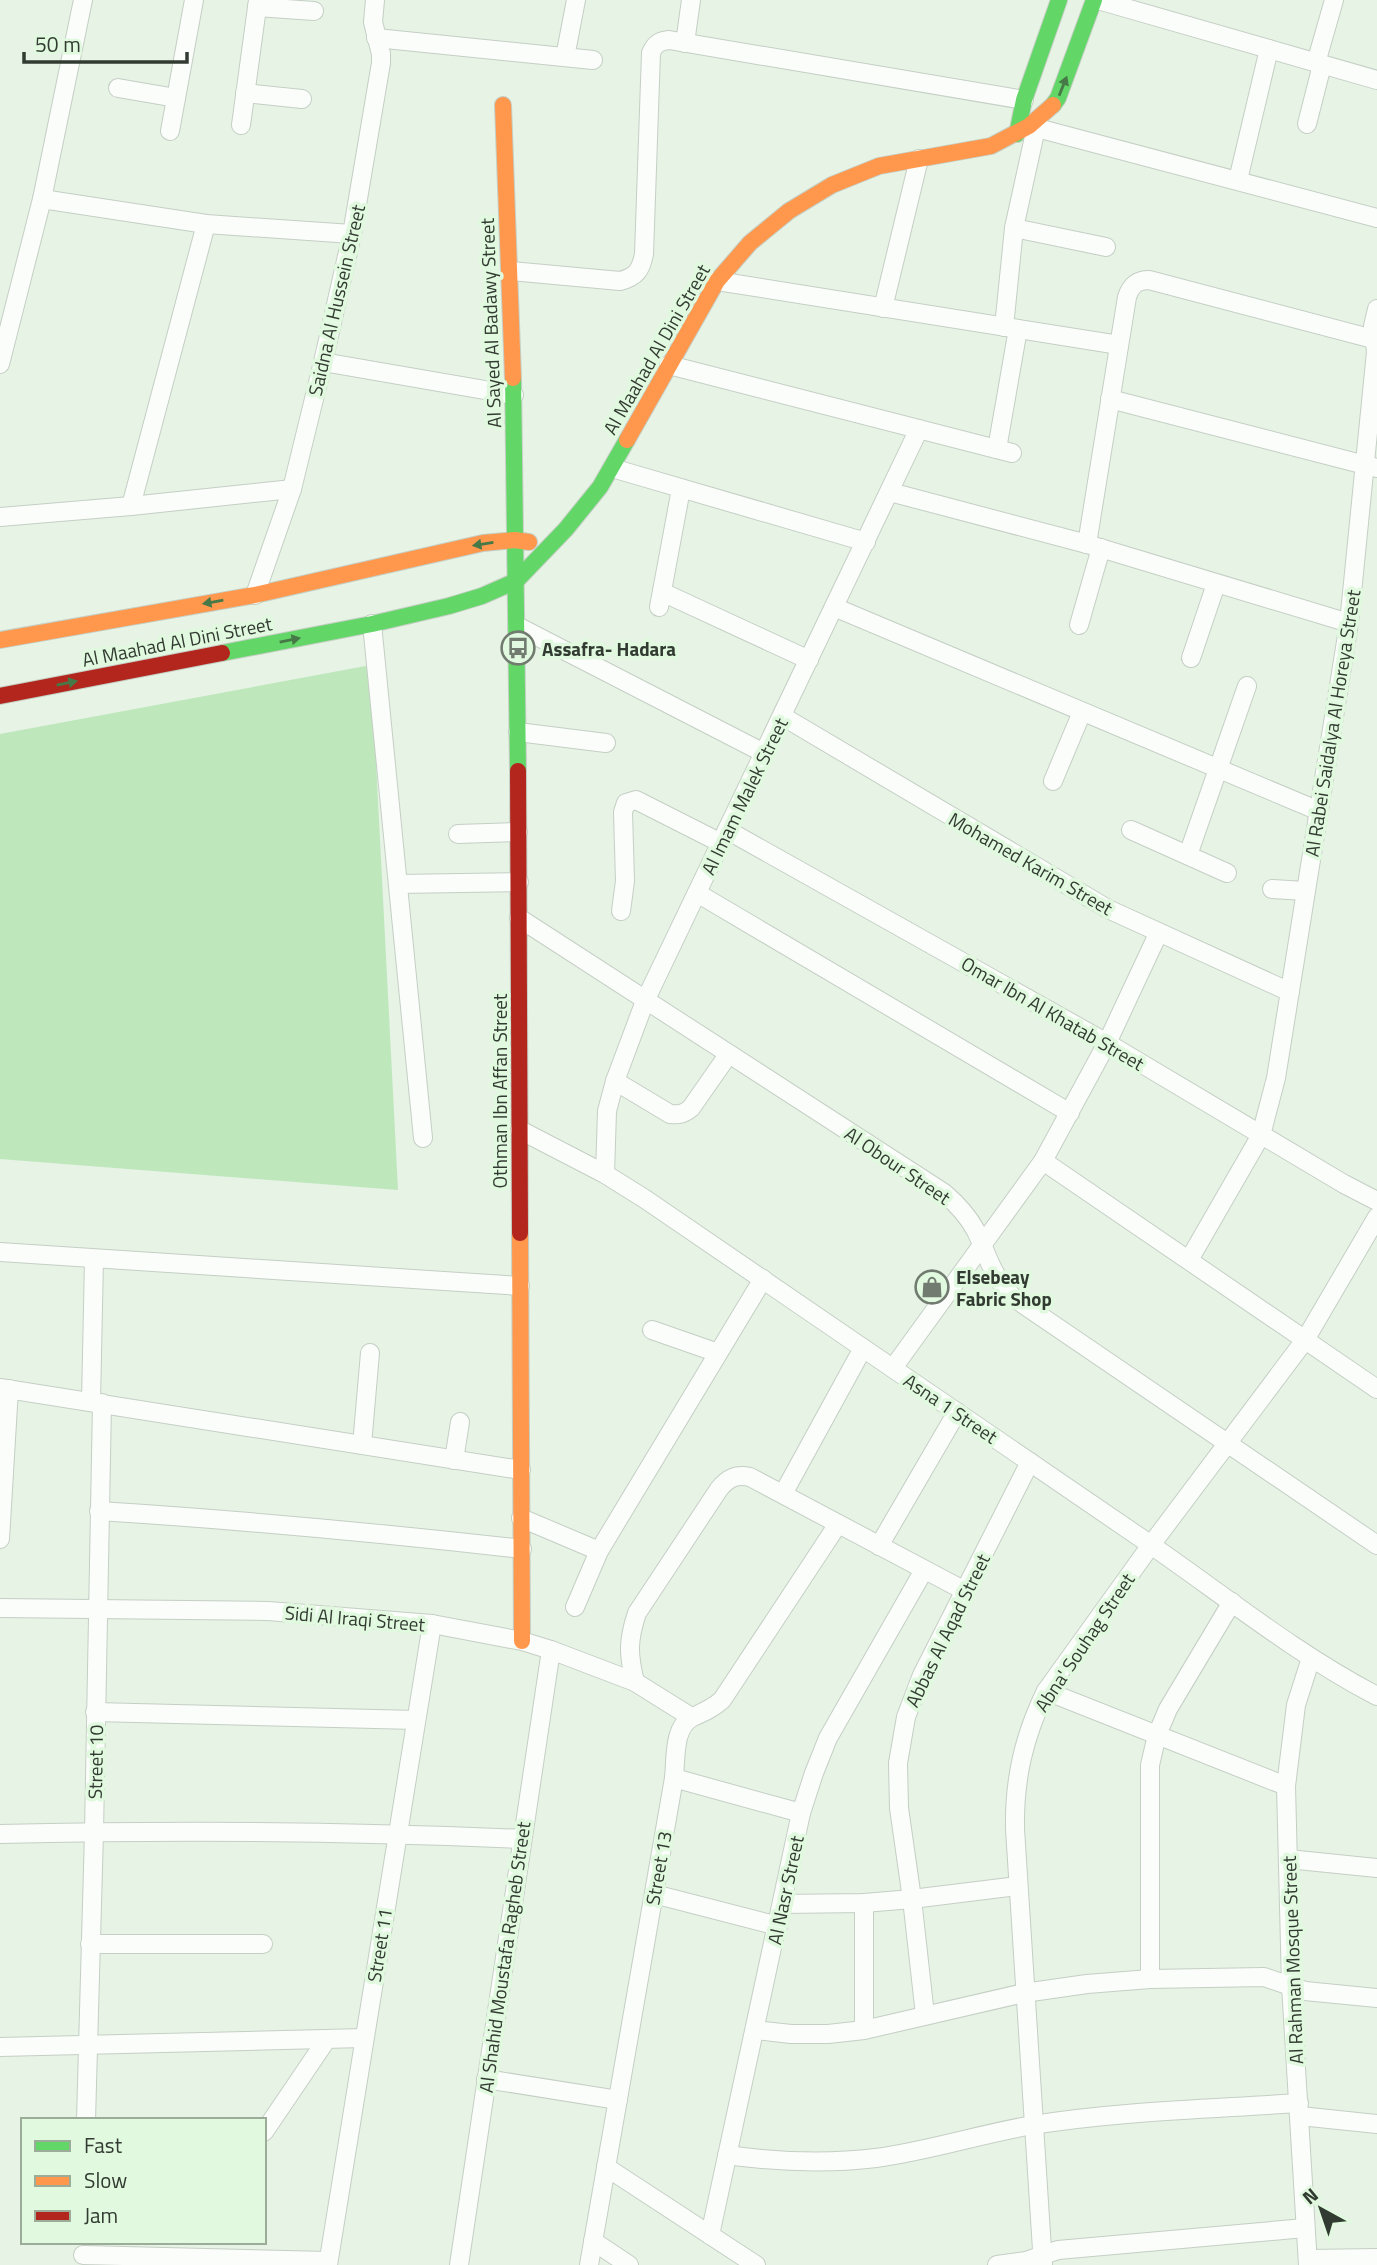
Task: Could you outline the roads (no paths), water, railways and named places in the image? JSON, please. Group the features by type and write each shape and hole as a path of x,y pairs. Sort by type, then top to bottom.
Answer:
{"street":[{"path":"0,364 5,323 42,200 83,0"},
{"path":"170,131 194,0"},
{"name":"Saidna Al Hussein Street","path":"255,595 292,489 352,234 381,63 373,22 375,0"},
{"path":"565,58 576,0"},
{"path":"685,43 691,0"},
{"path":"669,365 1005,451 1014,228 1025,128 1024,100 1059,0"},
{"path":"1025,128 1052,107 1058,98 1096,0 1377,80"},
{"path":"1307,124 1334,0"},
{"path":"241,125 257,4 314,11"},
{"path":"376,38 593,60"},
{"path":"510,271 620,281 633,278 642,267 651,53 661,41 669,40 1024,100"},
{"path":"1238,180 1269,49"},
{"path":"118,88 176,98"},
{"path":"245,93 302,99"},
{"name":"Al Sayed Al Badawy Street","path":"503,105 514,395 515,540"},
{"path":"1025,128 1238,180 1377,218"},
{"name":"Al Maahad Al Dini Street","path":"0,696 372,624 449,606 482,596 516,581 584,508 612,468 717,281 750,243 800,205 832,185 879,166 991,146 1025,128"},
{"path":"883,308 919,159"},
{"path":"42,200 206,224 352,234"},
{"path":"131,506 206,224"},
{"path":"1014,228 1106,247"},
{"path":"1079,625 1094,546 1110,399 1127,297 1134,283 1149,280 1376,340"},
{"path":"717,281 1119,345"},
{"name":"Al Rabei Saidalya Al Horeya Street","path":"1189,1260 1261,1135 1276,1078 1349,624 1371,467 1376,352 1373,326 1377,309"},
{"path":"323,362 514,395"},
{"path":"1110,399 1371,467"},
{"name":"Al Imam Malek Street","path":"605,1174 607,1111 615,1081 645,1001 919,429"},
{"path":"612,468 866,542"},
{"path":"0,517 292,489"},
{"path":"681,489 661,599 809,660"},
{"path":"890,492 1094,546 1349,624"},
{"name":"Al Maahad Al Dini Street","path":"0,640 255,595 484,543 515,540 550,545"},
{"name":"Othman Ibn Affan Street","path":"515,540 522,1641"},
{"path":"1191,658 1216,584"},
{"path":"834,607 1319,811"},
{"path":"372,624 423,1138"},
{"path":"517,626 764,753"},
{"path":"1188,855 1247,686"},
{"path":"1053,781 1082,712"},
{"name":"Mohamed Karim Street","path":"782,716 1108,909 1290,992"},
{"path":"518,732 606,743"},
{"name":"Omar Ibn Al Khatab Street","path":"621,911 625,881 623,812 626,803 636,800 724,836 1107,1043 1377,1201"},
{"path":"1131,830 1227,873"},
{"path":"458,834 518,832"},
{"path":"398,884 519,883"},
{"path":"1272,889 1306,891"},
{"path":"697,893 1070,1113"},
{"name":"Al Obour Street","path":"519,918 944,1193 967,1217 994,1275 1014,1298 1377,1545"},
{"path":"893,1368 1043,1161 1107,1043 1158,933"},
{"path":"615,1081 670,1114 678,1115 691,1108 728,1055"},
{"name":"Asna 1 Street","path":"520,1130 605,1174 893,1368 1311,1658 1377,1696"},
{"path":"1043,1161 1377,1389"},
{"name":"Abna' Souhag Street","path":"1042,2260 1015,1819 1018,1772 1030,1726 1046,1691 1151,1545 1305,1340 1377,1217"},
{"path":"0,1252 520,1286"},
{"name":"Street 10","path":"86,2118 99,1511 94,1259"},
{"path":"575,1607 599,1551 763,1279"},
{"path":"652,1330 718,1353"},
{"path":"783,1494 863,1348"},
{"path":"362,1445 370,1353"},
{"path":"0,1539 5,1388 521,1470"},
{"path":"879,1546 957,1412"},
{"path":"454,1460 460,1422"},
{"name":"Abbas Al Aqad Street","path":"925,2015 899,1808 898,1763 906,1717 922,1675 1030,1462"},
{"path":"635,1682 629,1659 629,1635 636,1613 724,1482 732,1477 750,1476 965,1591"},
{"path":"99,1511 368,1531 522,1549"},
{"path":"522,1518 599,1551"},
{"path":"691,1717 712,1709 722,1700 838,1524"},
{"name":"Al Nasr Street","path":"710,2235 802,1813 814,1773 828,1738 924,1570"},
{"path":"1150,1979 1150,1765 1157,1735 1168,1709 1232,1602"},
{"name":"Sidi Al Iraqi Street","path":"0,1608 268,1611 432,1624 522,1641 551,1650 635,1682 691,1717"},
{"name":"Street 11","path":"328,2263 432,1624"},
{"name":"Al Shahid Moustafa Ragheb Street","path":"458,2265 551,1650"},
{"name":"Al Rahman Mosque Street","path":"1308,2262 1291,1986 1286,1786 1296,1704 1311,1658"},
{"path":"1046,1691 1286,1786"},
{"path":"95,1712 416,1720"},
{"name":"Street 13","path":"589,2265 674,1778 678,1736 691,1717"},
{"path":"674,1778 802,1813"},
{"path":"0,1834 397,1833 522,1839"},
{"path":"1288,1859 1377,1868"},
{"path":"782,1904 912,1899 1018,1886"},
{"path":"654,1894 778,1926"},
{"path":"864,1902 864,2031"},
{"path":"90,1944 263,1944"},
{"path":"755,2030 791,2034 864,2031 1024,1993 1150,1979 1264,1976 1312,1992 1377,1998"},
{"path":"0,2047 364,2038"},
{"path":"266,2129 327,2039"},
{"path":"486,2079 618,2100"},
{"path":"727,2155 777,2162 878,2158 1032,2126 1120,2115 1299,2109 1377,2124"},
{"path":"607,2167 756,2265"},
{"path":"997,2265 1042,2260 1058,2250 1305,2228"},
{"path":"593,2241 629,2265"},
{"path":"83,2254 328,2263"},
{"path":"1308,2262 1377,2258"}],"place":[{"name":"Assafra- Hadara","path":"518,648"},
{"name":"Elsebeay Fabric Shop","path":"932,1287"}]}
